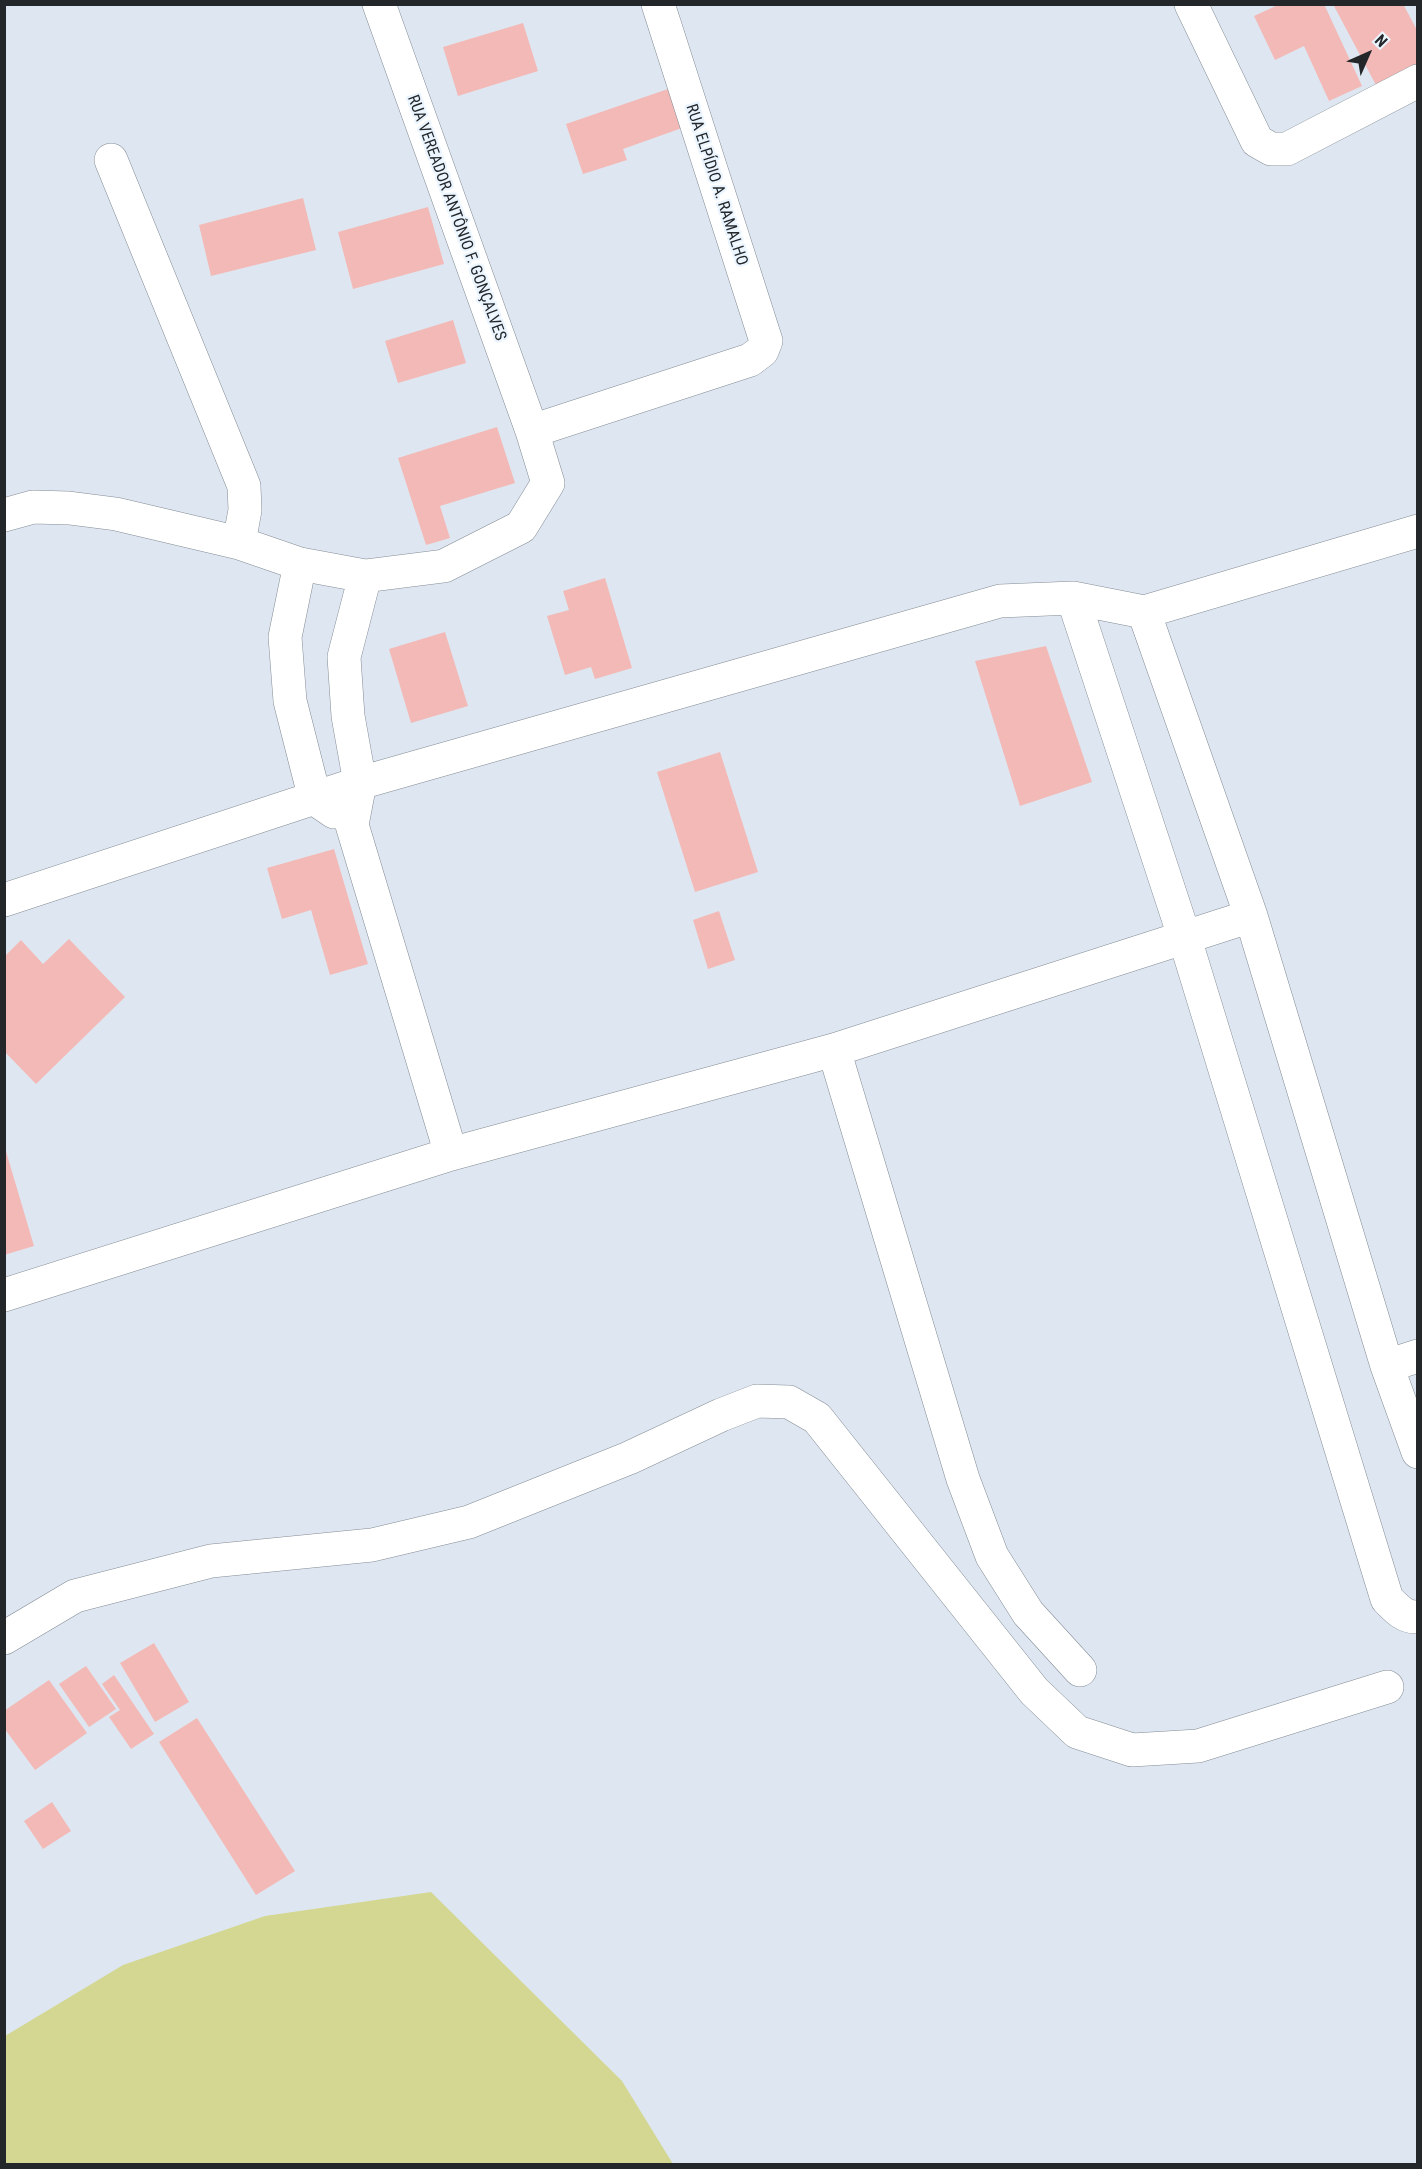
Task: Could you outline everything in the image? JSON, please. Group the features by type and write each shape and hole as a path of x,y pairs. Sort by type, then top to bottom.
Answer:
{"street":[{"name":"RUA VEREADOR ANTÔNIO F. GONÇALVES","path":"4,515 33,507 69,508 116,514 239,543 300,564 365,576 444,566 521,527 548,483 532,431 379,4"},
{"name":"RUA ELPÍDIO A. RAMALHO","path":"532,431 750,360 762,351 766,340 658,4"},
{"path":"1191,4 1257,141 1271,150 1287,149 1418,81"},
{"path":"111,160 244,486 245,510 239,543"},
{"path":"4,900 360,783 1000,602 1073,598 1144,612 1418,531"},
{"path":"300,564 285,637 290,701 315,799 352,825"},
{"path":"365,576 344,657 348,716 360,783 352,825 451,1154"},
{"path":"1073,598 1185,939 1387,1599 1397,1610 1410,1618 1418,1617"},
{"path":"1144,612 1251,916 1387,1366 1418,1452"},
{"path":"4,1295 451,1154 834,1050 1251,916"},
{"path":"834,1050 963,1479 992,1556 1028,1613 1080,1670"},
{"path":"1387,1366 1418,1356"},
{"path":"4,1638 75,1596 211,1561 372,1545 469,1522 629,1458 721,1415 757,1401 789,1402 817,1418 1034,1691 1077,1732 1132,1750 1197,1746 1387,1688"}],"green space":[{"path":"431,1892 622,2081 673,2164 5,2164 5,2036 123,1965 265,1916"}],"building":[{"path":"1280,4 1324,4 1362,86 1329,101 1304,46 1275,60 1254,16"},
{"path":"1337,4 1403,4 1418,32 1418,66 1377,87 1334,6"},
{"path":"523,23 538,71 458,96 443,47"},
{"path":"668,89 682,128 623,149 627,160 583,174 566,124"},
{"path":"303,198 316,250 211,276 199,225"},
{"path":"428,207 444,264 353,289 338,232"},
{"path":"453,320 466,363 398,383 385,341"},
{"path":"497,427 515,483 440,506 450,538 426,545 398,458"},
{"path":"605,578 632,668 595,679 591,667 565,675 547,616 569,610 563,591"},
{"path":"445,632 468,706 411,723 389,649"},
{"path":"1046,646 1092,782 1020,806 975,661"},
{"path":"720,752 758,872 695,892 657,772"},
{"path":"334,849 368,964 330,975 311,910 282,919 267,868"},
{"path":"719,911 735,960 708,969 693,920"},
{"path":"69,939 125,997 36,1084 4,1051 4,957 21,940 43,964"},
{"path":"4,1149 34,1246 4,1255"},
{"path":"154,1643 189,1702 155,1722 120,1663"},
{"path":"86,1666 116,1709 89,1727 59,1684"},
{"path":"114,1675 154,1734 131,1749 109,1717 120,1710 102,1684"},
{"path":"49,1680 87,1733 35,1770 4,1728 4,1711"},
{"path":"197,1718 295,1871 256,1895 159,1742"},
{"path":"52,1802 71,1831 43,1849 24,1821"}]}
